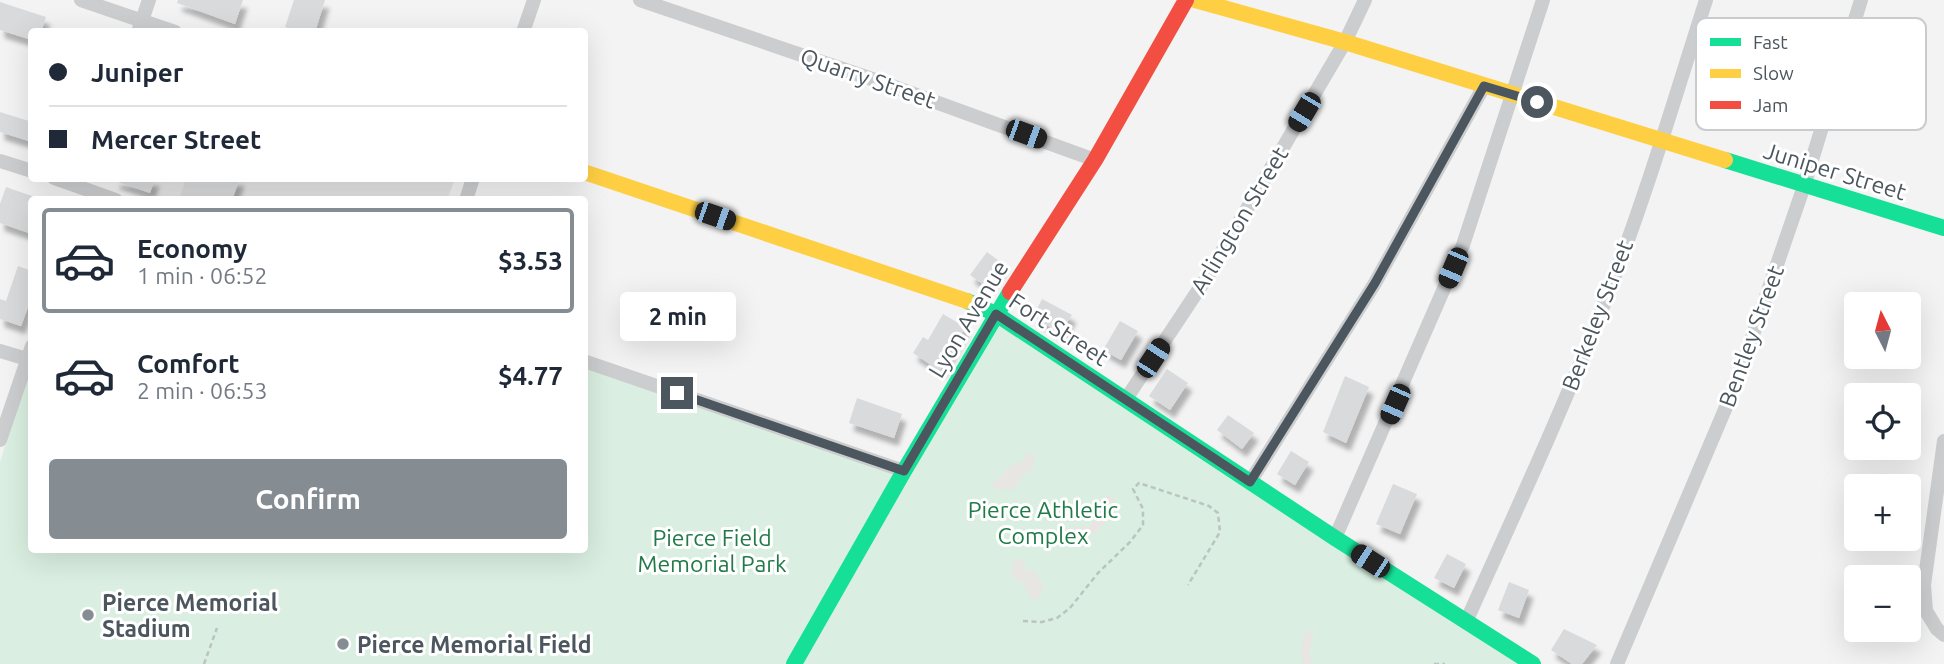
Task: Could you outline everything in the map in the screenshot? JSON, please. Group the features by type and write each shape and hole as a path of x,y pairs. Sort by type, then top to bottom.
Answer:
{"street":[{"path":"81,0 140,26 149,0"},
{"path":"524,28 534,0"},
{"name":"Quarry Street","path":"640,0 875,79 1095,160"},
{"name":"Lyon Avenue","path":"794,664 996,314 1095,160 1186,0"},
{"path":"1195,0 1345,42 1484,86 1375,283 1250,482"},
{"name":"Arlington Street","path":"1126,399 1207,276 1345,42 1365,0"},
{"path":"1335,538 1463,245 1543,0"},
{"name":"Berkeley Street","path":"1700,18 1706,0"},
{"name":"Bentley Street","path":"1855,18 1861,0"},
{"name":"Berkeley Street","path":"1466,622 1536,466 1609,292 1696,31"},
{"name":"Juniper Street","path":"1484,86 1944,228"},
{"name":"Bentley Street","path":"1617,664 1737,381 1821,130"},
{"path":"0,160 28,170"},
{"name":"Fort Street","path":"588,173 975,304 996,314 1335,538 1533,664"},
{"path":"66,182 105,196"},
{"path":"0,351 28,353"},
{"path":"0,440 28,356"},
{"path":"588,362 904,471"},
{"path":"1944,441 1924,585 1926,611 1944,635"}],"path":[{"path":"1023,621 1042,622 1057,618 1070,608 1098,573 1130,542 1143,525 1143,509 1133,489 1139,483 1209,506 1217,513 1220,532 1188,585"},
{"path":"204,664 217,628"},
{"path":"1434,664 1445,664"}],"shaded area":[{"path":"120,182 454,182 449,196 157,196"}],"green space":[{"name":"Pierce Athletic Complex","path":"997,323 1532,664 0,664 0,462 28,374 28,553 588,553 588,369 901,476"}],"sand":[{"path":"1030,453 1035,455 1033,468 1020,479 1015,488 994,489 992,483 1004,474 1006,468 1023,461"},
{"path":"1111,494 1115,501 1100,530 1070,546 1063,529 1089,526 1097,516 1105,497"},
{"path":"1021,558 1025,563 1023,570 1034,571 1043,584 1040,596 1035,600 1022,582 1012,578 1011,564"},
{"path":"1308,630 1314,632 1310,650 1312,664 1303,664 1302,647"}],"building":[{"path":"178,0 243,0 235,24 177,3"},
{"path":"294,0 325,0 316,28 285,27"},
{"path":"0,2 46,17 42,28 28,28 28,39 0,30"},
{"path":"0,112 28,121 28,141 0,132"},
{"path":"118,182 154,182 150,193"},
{"path":"185,182 239,182 233,196 180,196"},
{"path":"6,187 32,196 28,196 28,233 0,223 0,204"},
{"path":"987,252 1003,264 987,287 970,275"},
{"path":"18,266 28,270 28,307 21,326 0,319 0,299 6,301"},
{"path":"1042,299 1072,315 1060,333 1033,317"},
{"path":"943,314 965,327 940,371 913,353 923,337 928,340"},
{"path":"1120,321 1138,331 1121,360 1103,350"},
{"path":"1167,369 1188,383 1170,410 1149,396"},
{"path":"1345,376 1369,387 1346,443 1323,432"},
{"path":"857,398 902,414 894,438 849,423"},
{"path":"1228,415 1254,433 1242,449 1217,430"},
{"path":"1291,451 1309,462 1295,485 1277,474"},
{"path":"1393,484 1417,494 1400,534 1376,524"},
{"path":"1447,554 1466,564 1454,588 1434,578"},
{"path":"1509,582 1529,590 1519,618 1498,610"},
{"path":"1564,629 1597,645 1582,664 1572,664 1551,650"}],"traffic: fast":[{"path":"1725,160 1944,228"},
{"path":"794,664 1010,292"},
{"path":"967,301 996,314 1335,538 1533,664"}],"traffic: slow":[{"path":"1195,0 1345,42 1725,160"},
{"path":"588,173 967,301"}],"traffic: jam":[{"path":"1010,292 1095,160 1186,0"}],"place":[{"name":"Pierce Memorial Stadium","path":"88,615"},
{"name":"Pierce Memorial Field","path":"343,644"}],"route":[{"path":"677,393 904,471 996,314 1250,482 1375,283 1484,86 1537,102"}],"park label":[{"name":"Pierce Field Memorial Park","path":"712,550"}]}
